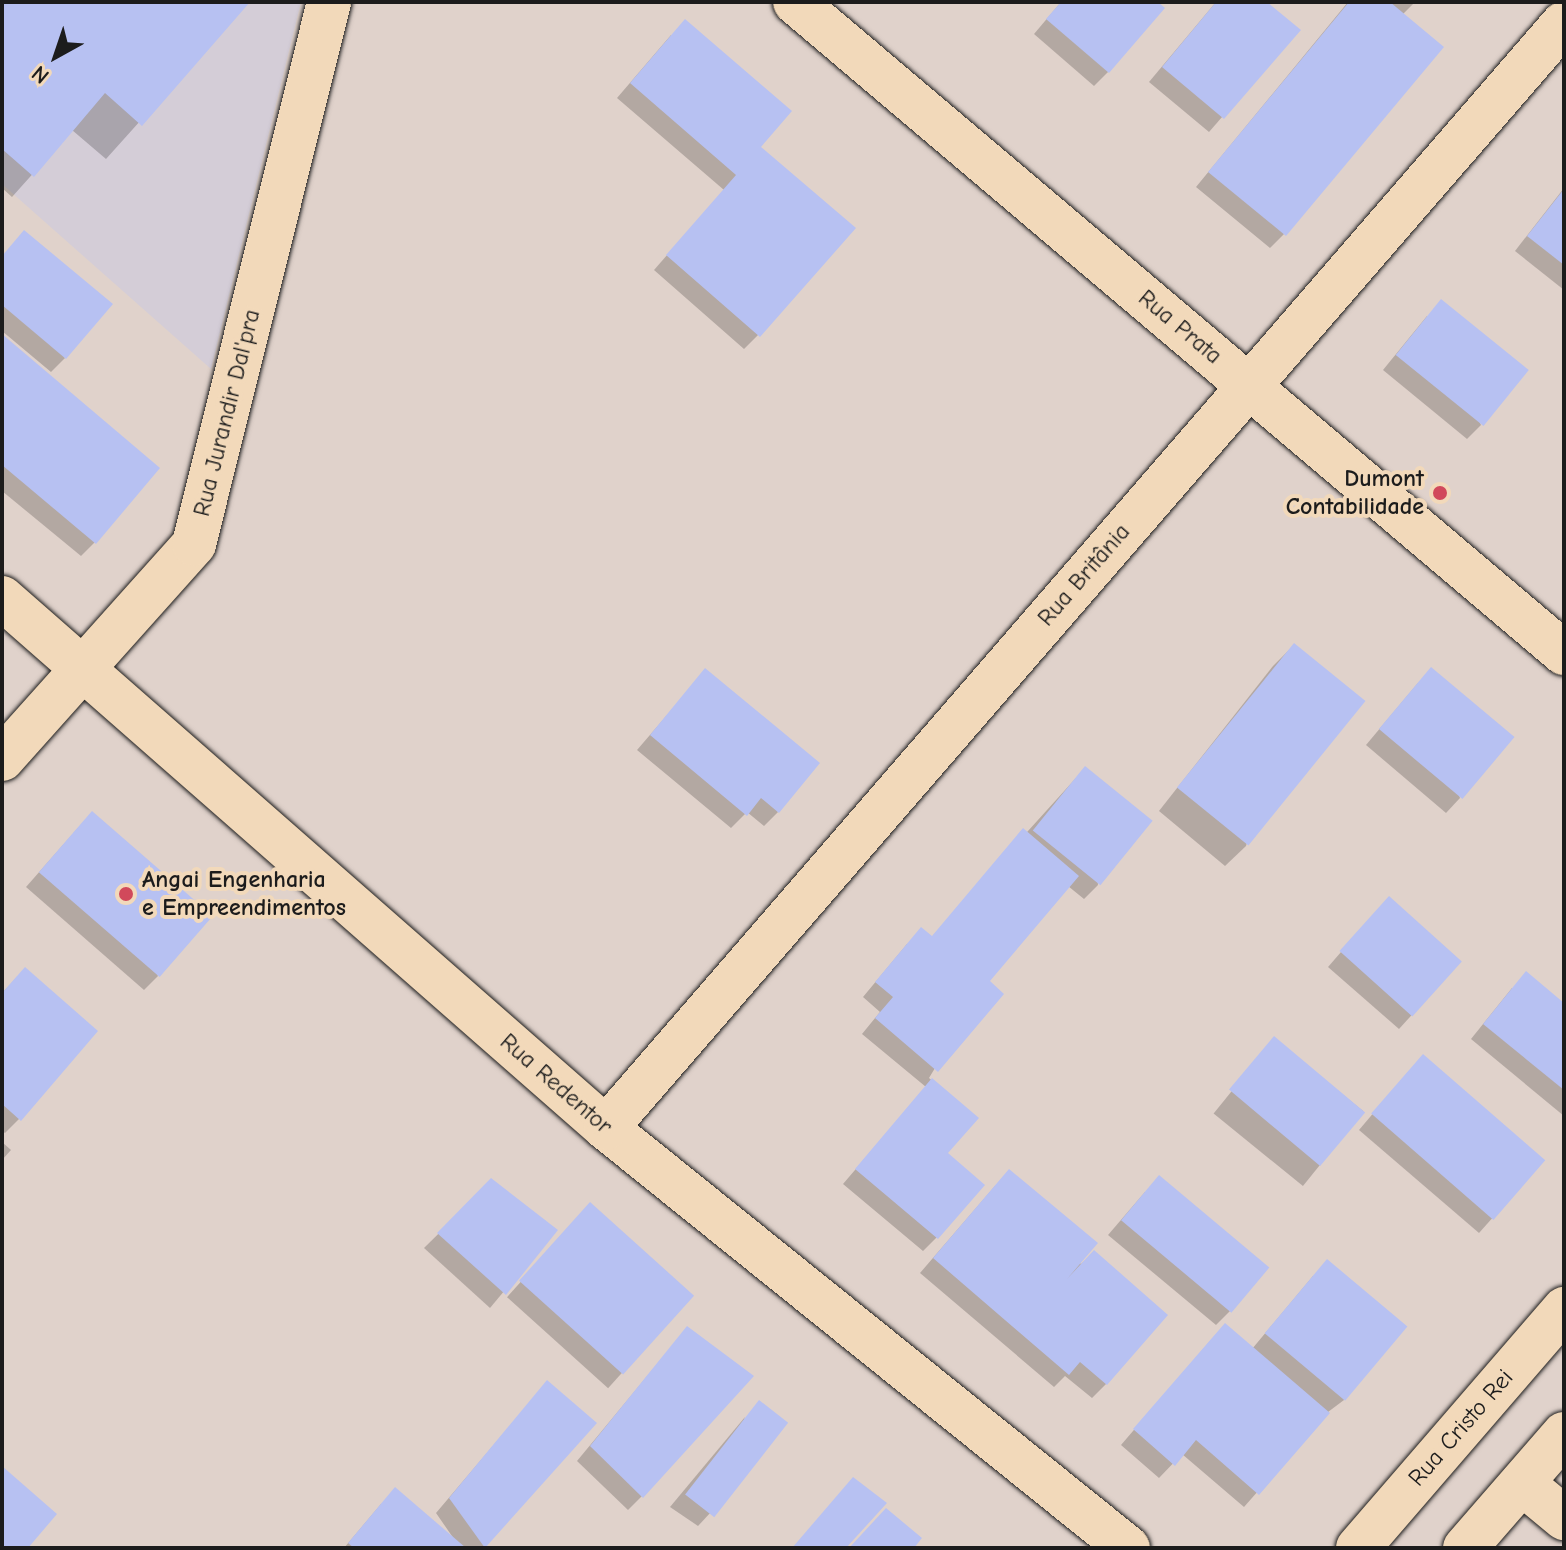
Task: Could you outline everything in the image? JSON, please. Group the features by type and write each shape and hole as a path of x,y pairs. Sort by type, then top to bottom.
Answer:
{"street":[{"name":"Rua Jurandir Dal'pra","path":"2,759 194,544 329,2"},
{"name":"Rua Prata","path":"795,2 1564,653"},
{"name":"Rua Britânia","path":"606,1128 1564,23"},
{"name":"Rua Redentor","path":"2,598 606,1128 1128,1548"},
{"name":"Rua Cristo Rei","path":"1358,1548 1564,1309"},
{"path":"1465,1548 1564,1434"},
{"path":"1522,1483 1564,1518"}],"shaded area":[{"path":"2,2 301,2 211,369 2,184"}],"building":[{"path":"2,2 250,2 142,126 105,93 34,177 2,149"},
{"path":"1061,2 1158,2 1165,8 1109,73 1046,19"},
{"path":"1216,2 1267,2 1301,30 1224,119 1162,67"},
{"path":"1349,2 1390,2 1444,47 1286,236 1208,172"},
{"path":"685,19 792,111 761,147 856,228 760,337 666,255 736,175 630,83"},
{"path":"1564,189 1564,265 1527,236"},
{"path":"24,230 113,304 66,359 2,305 2,256"},
{"path":"1441,299 1529,370 1484,426 1396,355"},
{"path":"2,334 160,468 96,544 2,465"},
{"path":"1294,643 1365,701 1248,845 1177,788"},
{"path":"1431,667 1514,737 1462,799 1379,729"},
{"path":"705,668 820,763 779,813 761,798 747,816 650,735"},
{"path":"1085,766 1153,821 1100,885 1033,831"},
{"name":"Angai Engenharia e Empreendimentos","path":"92,811 213,916 160,977 39,872"},
{"path":"1023,828 1079,876 990,981 1004,994 938,1072 875,1018 893,997 875,982 921,927 932,936"},
{"path":"1389,896 1462,962 1412,1017 1339,951"},
{"path":"25,967 98,1031 21,1121 2,1104 2,993"},
{"path":"1526,971 1564,1003 1564,1090 1483,1024"},
{"path":"1274,1036 1365,1112 1320,1166 1229,1090"},
{"path":"1423,1054 1545,1160 1493,1220 1371,1114"},
{"path":"932,1078 979,1118 948,1153 985,1185 938,1239 855,1169"},
{"path":"1009,1169 1098,1243 1067,1279 1094,1250 1168,1315 1107,1385 1080,1362 1069,1375 933,1258"},
{"path":"1159,1175 1269,1268 1231,1313 1121,1220"},
{"path":"491,1178 558,1230 506,1295 437,1233"},
{"path":"590,1202 694,1296 623,1374 519,1281"},
{"path":"1327,1259 1407,1326 1345,1401 1265,1333"},
{"path":"1225,1323 1330,1413 1259,1495 1196,1440 1175,1466 1133,1429"},
{"path":"687,1326 754,1376 643,1498 590,1446"},
{"path":"547,1380 597,1423 485,1548 449,1498"},
{"path":"759,1400 788,1423 714,1517 685,1495"},
{"path":"2,1466 57,1514 28,1548 2,1548"},
{"path":"853,1477 887,1503 846,1548 792,1548"},
{"path":"395,1487 466,1548 354,1548 348,1543"},
{"path":"886,1508 922,1538 914,1548 849,1548"}],"place":[{"name":"Dumont Contabilidade","path":"1440,493"},
{"name":"Angai Engenharia e Empreendimentos","path":"126,894"}]}
